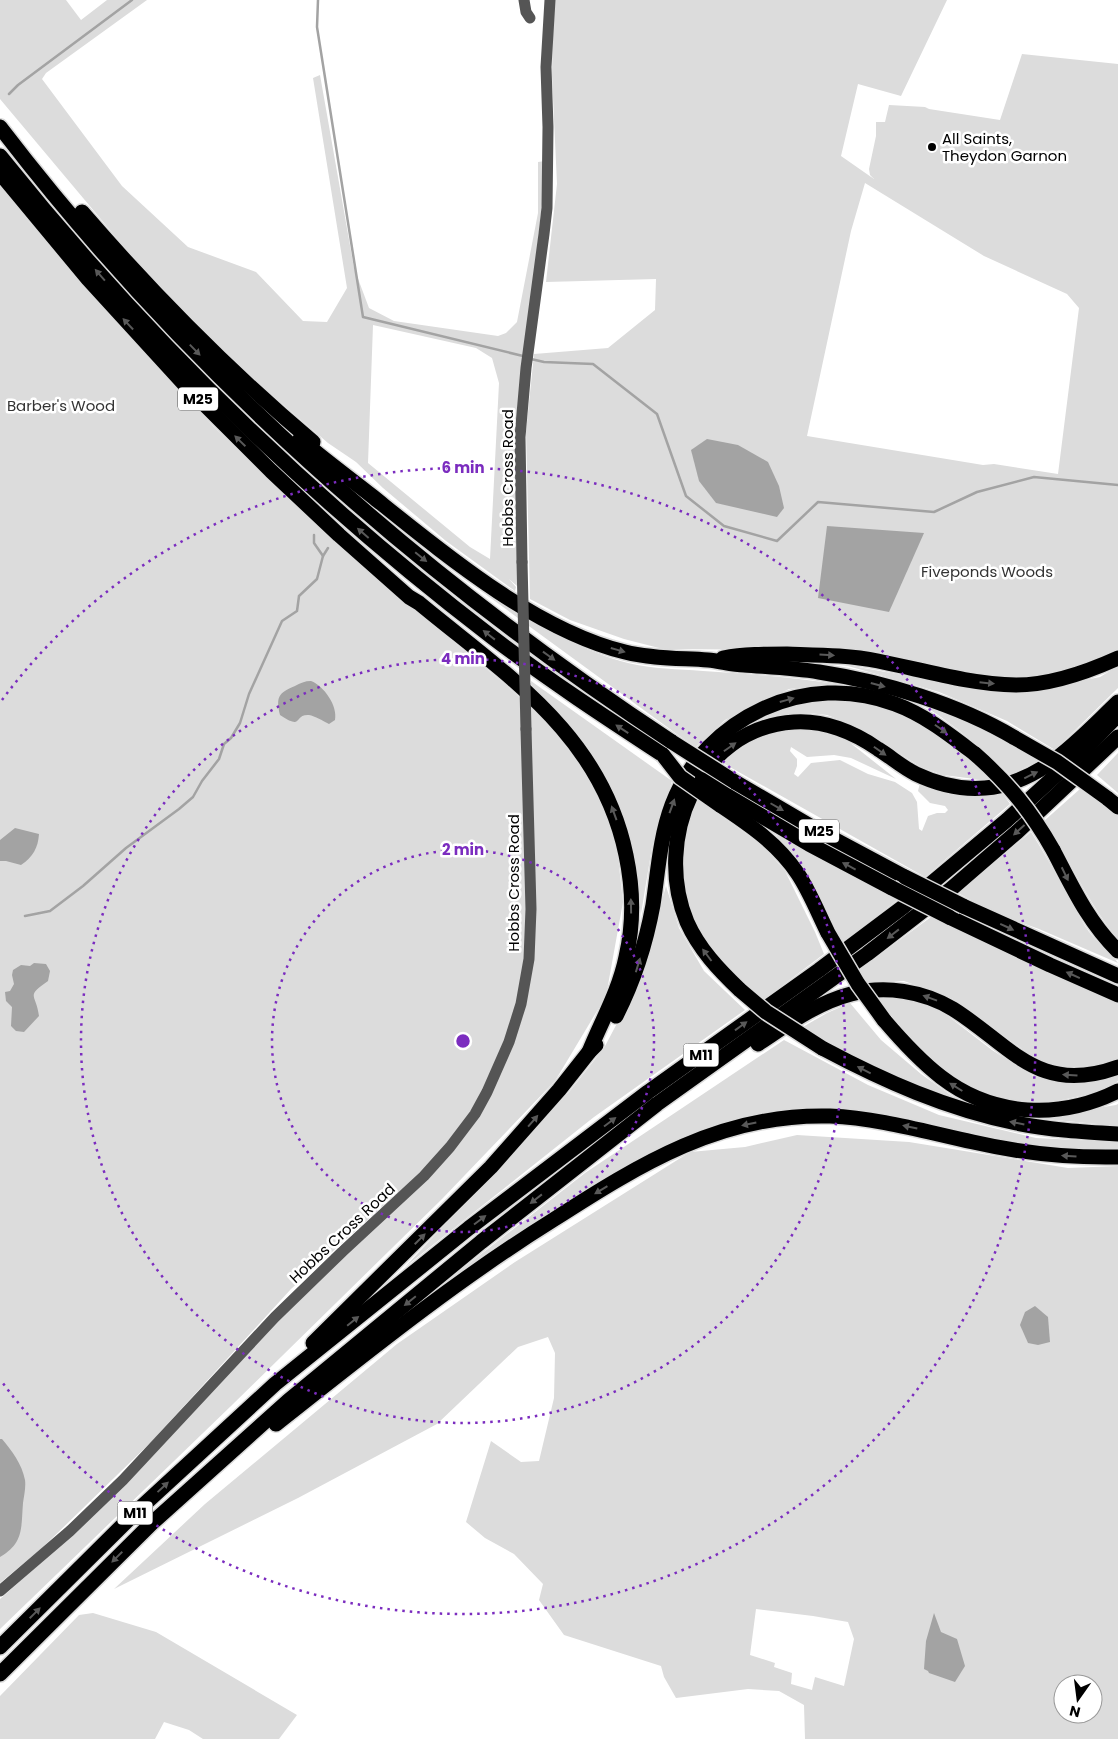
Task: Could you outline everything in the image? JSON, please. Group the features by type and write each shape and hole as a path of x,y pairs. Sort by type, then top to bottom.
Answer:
{"highway":[{"name":"M25","path":"1,128 60,201 126,277 194,349 263,417 355,502 448,579 564,667 672,742 735,782 817,830 963,906 1118,976"},
{"path":"1,128 24,143 116,250 161,299 226,363 289,422 384,499 433,544"},
{"name":"M25","path":"0,156 106,282 158,338 255,436 361,531 454,607 554,682 663,755 723,800 949,917 1118,995"},
{"name":"M25","path":"0,173 105,298 196,397 345,540 409,597 419,603"},
{"path":"263,417 286,428 327,462 465,568 510,598 555,624 589,640 624,652 649,657 709,660 742,665 806,670 861,680 946,706 987,723 1057,762 1113,802"},
{"name":"M25","path":"255,436 270,462 412,594 419,603"},
{"path":"419,603 516,683 569,734 588,760 604,788 612,808 627,860 631,892 631,925 626,957 619,982 589,1052"},
{"path":"709,660 739,655 826,654 875,660 972,681 1017,685 1070,676 1118,658"},
{"path":"274,1384 323,1332 402,1257 491,1167 550,1102 589,1052 605,1036 618,1014 635,973 645,942 653,906 659,857 666,823 680,787 697,759 724,733 743,719 782,701 815,694 857,694 886,701 913,712 947,733 975,754 1003,780 1025,805 1039,826 1077,898 1096,926 1118,951"},
{"path":"1118,702 1072,746 1036,773 1014,782 986,788 970,789 949,786 930,780 911,771 858,736 841,729 808,722 792,722 763,728 720,754 703,772 695,785 681,820 675,856 676,880 680,902 695,938 708,957 740,990 766,1012 822,1048 903,1088 964,1110 1018,1124 1118,1134"},
{"name":"M11","path":"0,1647 137,1511 274,1384 477,1222 648,1092 827,964 903,907 1007,820 1088,746 1118,715"},
{"name":"M11","path":"0,1674 152,1523 288,1401 481,1242 657,1104 860,960 943,895 1024,826 1118,737"},
{"path":"723,800 785,857 805,886 828,933 858,984 902,1041 941,1077 965,1092 1001,1106 1018,1110 1068,1109 1088,1104 1118,1091"},
{"path":"1077,898 1081,912 1094,933 1118,957"},
{"path":"657,1104 717,1072 803,1014 833,1000 865,991 899,991 921,995 939,1002 962,1015 1016,1057 1046,1071 1083,1076 1098,1074 1118,1067"},
{"path":"152,1523 399,1327 450,1289 536,1230 615,1182 664,1154 703,1137 723,1130 764,1121 828,1116 849,1117 1027,1152 1075,1157 1118,1157"}],"street":[{"path":"524,0 526,12 530,18"},
{"name":"Hobbs Cross Road","path":"0,1591 70,1531 123,1480 275,1317 424,1176 450,1147 475,1114 510,1042 521,1004 529,959 531,909 520,437 527,357 547,208 548,126 546,67 550,0"}],"green space":[{"path":"0,0 66,0 81,20 107,0 147,0 46,73 42,79 122,186 188,247 256,272 303,321 327,322 347,288 313,78 320,75 354,268 369,308 394,321 498,336 506,333 517,322 538,213 538,162 545,161 543,195 516,440 517,586 509,579 516,587 515,591 446,541 383,488 356,462 328,443 237,365 141,267 0,99","holes":["373,325 476,348 492,358 499,383 490,559 470,547 368,463"]},
{"name":"Fiveponds Woods","path":"553,0 947,0 901,96 858,84 841,156 874,179 870,175 869,169 876,136 876,122 885,122 889,105 925,107 1000,120 1022,54 1118,64 1118,649 1065,673 1024,680 790,650 663,649 624,639 570,620 530,599 526,432 534,354 608,348 655,310 656,279 546,282 557,184 552,76","holes":["865,183 984,256 1067,294 1079,308 1058,474 994,464 983,465 807,436 851,231"]},
{"name":"Barber's Wood","path":"0,183 30,223 213,426 317,525 507,686 547,723 581,766 611,822 618,857 623,902 606,996 555,1081 442,1199 0,1629 0,1599 72,1535 402,1189 291,1289 151,1442 42,1548 0,1583"},
{"path":"471,581 527,617 566,639 628,663 656,668 769,676 835,684 789,689 725,720 696,747 488,596"},
{"path":"841,664 970,687 1035,690 1100,677 1118,666 1118,688 1055,750 1007,721 939,692"},
{"path":"531,681 672,781 652,847 641,914 631,848 608,784 587,746 564,720 531,689"},
{"path":"818,699 877,704 924,724 963,753 991,781 943,775 921,767 858,727 827,715 809,713 775,716 742,729 773,710"},
{"path":"918,702 975,726 1040,760 1010,775 966,736"},
{"path":"808,727 839,734 896,779 851,758 834,755 807,757 791,747 790,751 797,759 794,774 798,777 811,763 840,760 868,774 895,782 912,793 917,802 919,829 922,831 928,816 945,813 948,810 945,806 930,803 918,791 920,783 943,792 959,795 983,796 1003,794 1010,804 925,877 721,762 762,734"},
{"path":"1118,753 1118,793 1097,775"},
{"path":"1080,789 1118,815 1118,939 1097,911 1044,821"},
{"path":"696,798 763,846 785,871 824,954 763,1000 730,973 696,929 682,885 684,843 690,813"},
{"path":"1031,832 1085,926 1118,963 1039,929 997,914 958,893"},
{"path":"777,835 897,900 841,944 776,837"},
{"path":"666,886 679,928 704,971 745,1010 594,1117 405,1267 569,1092 604,1048 633,993 646,958"},
{"path":"931,917 1118,1003 1118,1059 1109,1064 1061,1068 1036,1059 953,999 904,981 862,983 856,972"},
{"path":"873,997 908,999 922,1002 944,1013 992,1050 1033,1076 1069,1084 1103,1075 1118,1068 1118,1081 1104,1091 1052,1102 1011,1101 968,1090 931,1061 882,1011"},
{"path":"850,1003 881,1040 921,1074 962,1103 894,1079 832,1048 801,1028 827,1013"},
{"path":"784,1040 868,1085 939,1115 1036,1138 1118,1142 1118,1150 1046,1146 978,1137 876,1115 809,1109 742,1119 674,1141 557,1208 448,1280 585,1173"},
{"path":"1118,1104 1118,1126 1034,1118 1116,1105"},
{"path":"797,1135 909,1142 1068,1168 1118,1166 1118,1739 805,1739 804,1705 779,1691 748,1689 676,1698 664,1677 661,1666 564,1635 539,1600 543,1584 514,1554 485,1538 466,1522 491,1441 521,1462 539,1461 554,1398 555,1353 548,1337 518,1347 437,1424 298,1498 114,1589 205,1504 397,1344 515,1262 690,1152 745,1147","holes":["756,1609 848,1622 854,1639 844,1686 815,1677 812,1690 791,1684 792,1673 774,1667 775,1663 750,1655"]},
{"path":"93,1613 156,1632 297,1715 279,1739 203,1739 189,1730 164,1722 155,1739 0,1739 0,1696 79,1615"}],"shaded area":[{"path":"707,439 738,445 768,462 779,486 784,508 777,517 716,503 699,481 691,450"},
{"path":"827,526 924,533 889,612 818,598"},
{"path":"311,681 321,687 332,703 335,720 329,724 309,715 304,715 298,721 292,722 280,715 278,704 280,696 285,691 301,683"},
{"path":"15,828 39,834 34,852 21,865 0,861 0,840"},
{"path":"34,963 46,964 50,971 48,981 34,993 39,1016 24,1032 16,1031 11,1026 12,1007 6,1001 5,992 10,991 14,984 13,970 21,965 30,966"},
{"path":"1035,1306 1048,1317 1050,1342 1038,1345 1028,1343 1020,1325 1025,1312"},
{"path":"0,1439 6,1444 19,1463 24,1474 25,1486 20,1534 8,1552 0,1557"},
{"path":"934,1613 941,1632 957,1639 965,1666 955,1682 929,1673 924,1669 926,1641"}],"waterway":[{"path":"9,94 18,85 132,0"},
{"path":"318,0 317,27 363,317 523,356"},
{"path":"531,359 544,362 593,364 657,414 686,496 724,526 777,541 818,502 934,512 977,492 1034,477 1118,485"},
{"path":"314,535 314,543 323,556"},
{"path":"25,916 50,911 83,886 126,848 193,797 202,781 219,759 224,744 231,738 240,723 249,694 282,621 297,611 299,596 317,579 323,556 328,548"}],"place":[{"name":"All Saints, Theydon Garnon","path":"932,147"}]}
